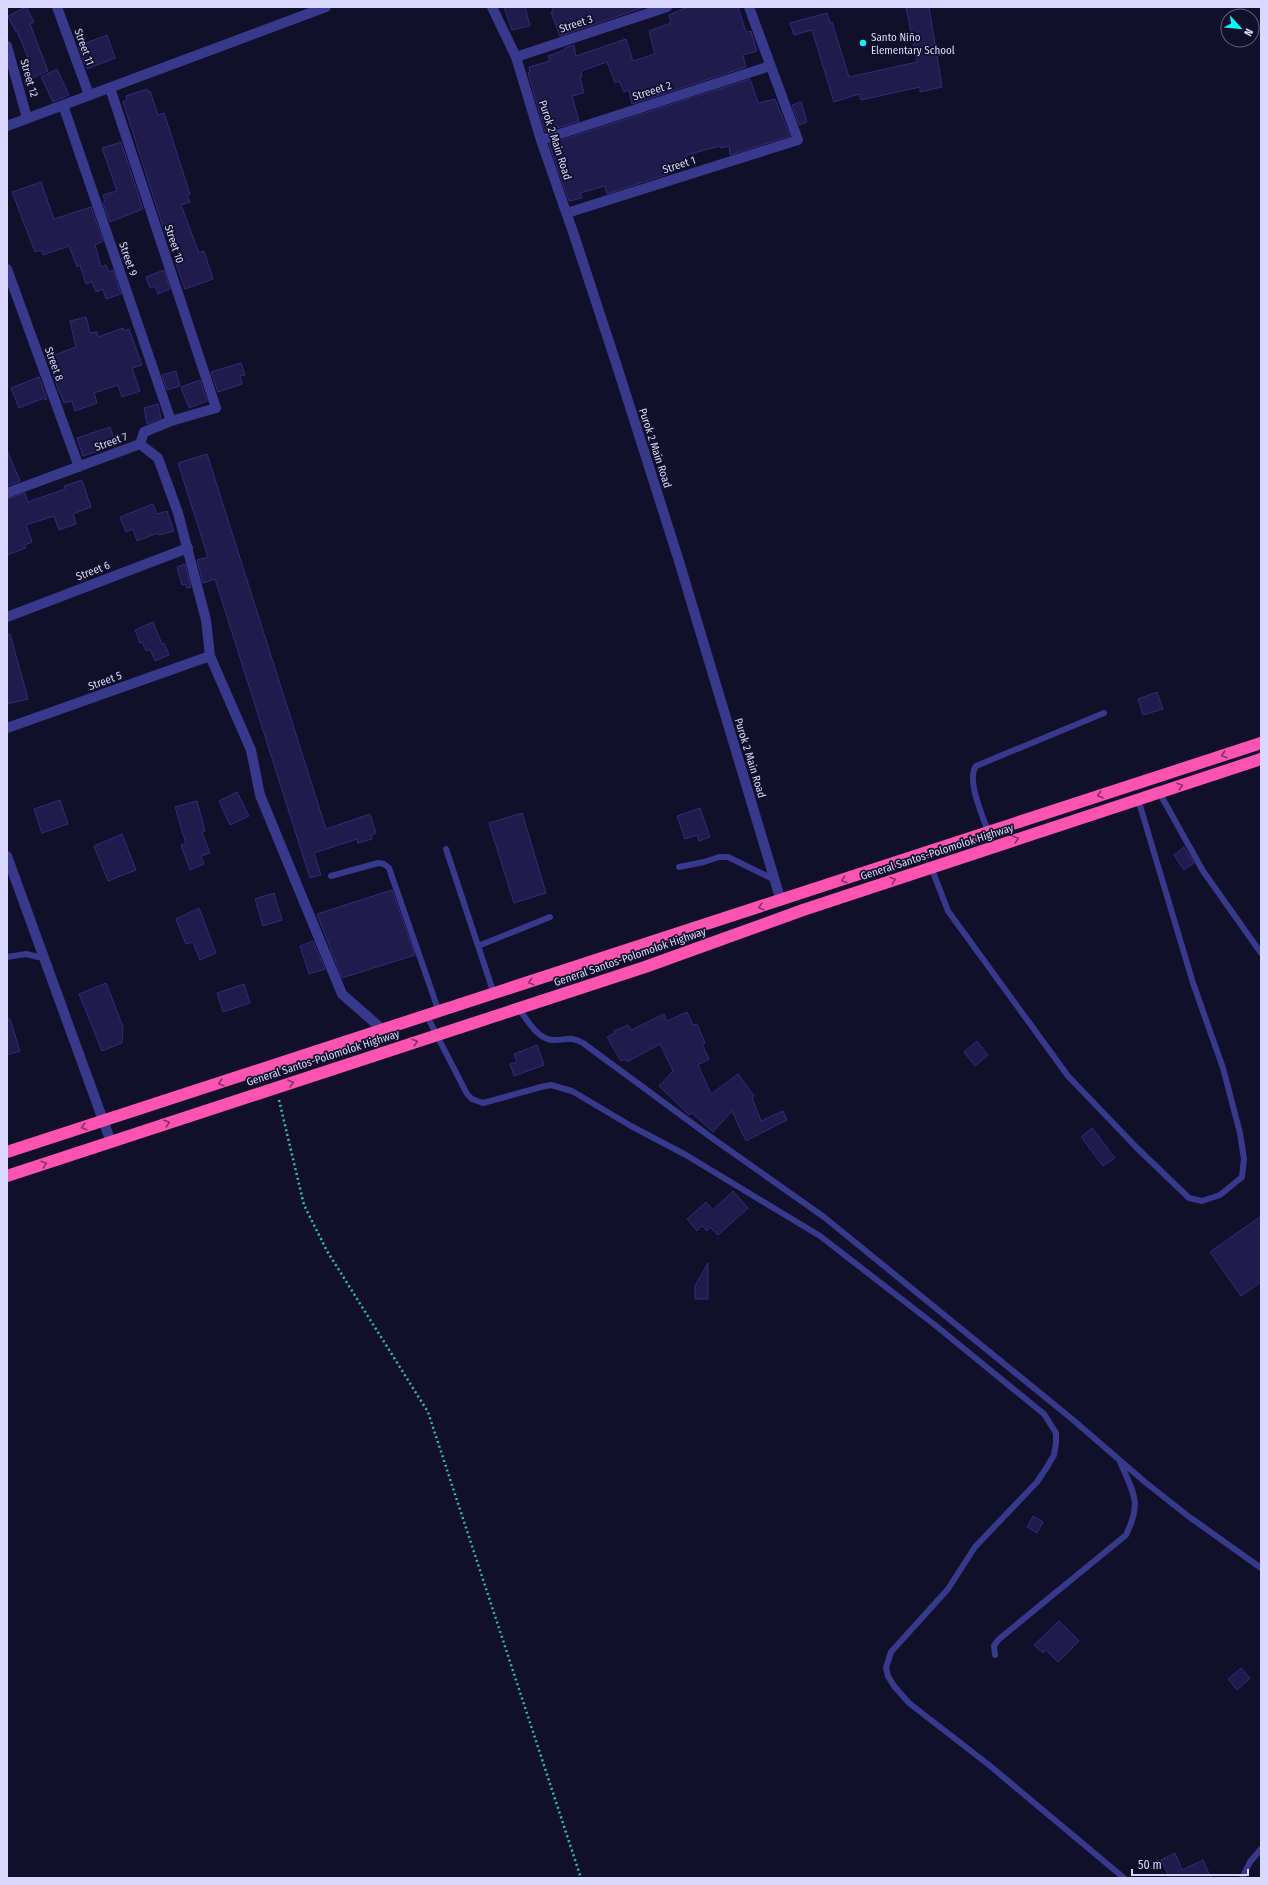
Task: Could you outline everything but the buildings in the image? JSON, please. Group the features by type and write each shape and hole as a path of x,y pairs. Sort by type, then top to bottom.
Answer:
{"highway":[{"path":"7,1152 781,901 1261,743"},
{"name":"General Santos-Polomolok Highway","path":"7,1176 645,967 797,912 1261,759"}],"street":[{"name":"Street 11","path":"57,7 89,95"},
{"path":"7,126 326,7"},
{"name":"Purok 2 Main Road","path":"492,7 516,57 541,140 567,213 675,551 781,901"},
{"name":"Street 3","path":"516,57 667,7"},
{"path":"749,7 770,66"},
{"name":"Street 12","path":"7,46 27,118"},
{"name":"Street 1","path":"567,213 798,140 770,66"},
{"name":"Streeet 2","path":"541,140 770,66"},
{"name":"Street 10","path":"110,88 216,408"},
{"name":"Street 9","path":"63,105 171,421"},
{"name":"Street 8","path":"7,269 78,467"},
{"name":"Street 7","path":"7,494 140,444 144,432 171,421 216,408"},
{"path":"140,444 158,458 178,513 206,620 210,656 251,750 260,795 342,994 383,1030"},
{"name":"Street 6","path":"7,617 188,548"},
{"name":"Street 5","path":"7,728 210,656"},
{"path":"7,856 110,1142"}],"lane":[{"path":"988,832 972,780 973,771 976,766 1104,712"},
{"path":"1159,792 1203,871 1261,953"},
{"path":"931,867 948,910 1068,1076 1137,1148 1189,1198 1202,1201 1220,1195 1242,1177 1244,1159 1240,1133 1223,1068 1193,983 1138,800"},
{"path":"446,849 494,994"},
{"path":"679,867 704,862 719,857 728,857 775,880"},
{"path":"331,876 378,863 384,864 389,868 433,1014 437,1035 467,1094 472,1099 483,1103 551,1085 572,1091 631,1126 686,1155 800,1223 859,1265 1044,1414 1056,1433 1054,1455 1047,1468 1037,1482 975,1547 940,1599 891,1652 886,1668 888,1676 894,1686 909,1703 989,1764 1124,1878"},
{"path":"478,946 550,917"},
{"path":"7,957 26,954 43,958"},
{"path":"518,1008 542,1036 554,1040 571,1038 583,1043 712,1138 824,1217 1072,1419 1188,1516 1261,1568"},
{"path":"995,1655 994,1646 998,1640 1126,1535 1134,1517 1136,1503 1120,1460"},
{"path":"1242,1878 1250,1862 1261,1849"}],"path":[{"path":"276,1088 304,1205 327,1251 428,1412 581,1878"}],"place":[{"name":"Santo Niño Elementary School","path":"863,43"}]}
